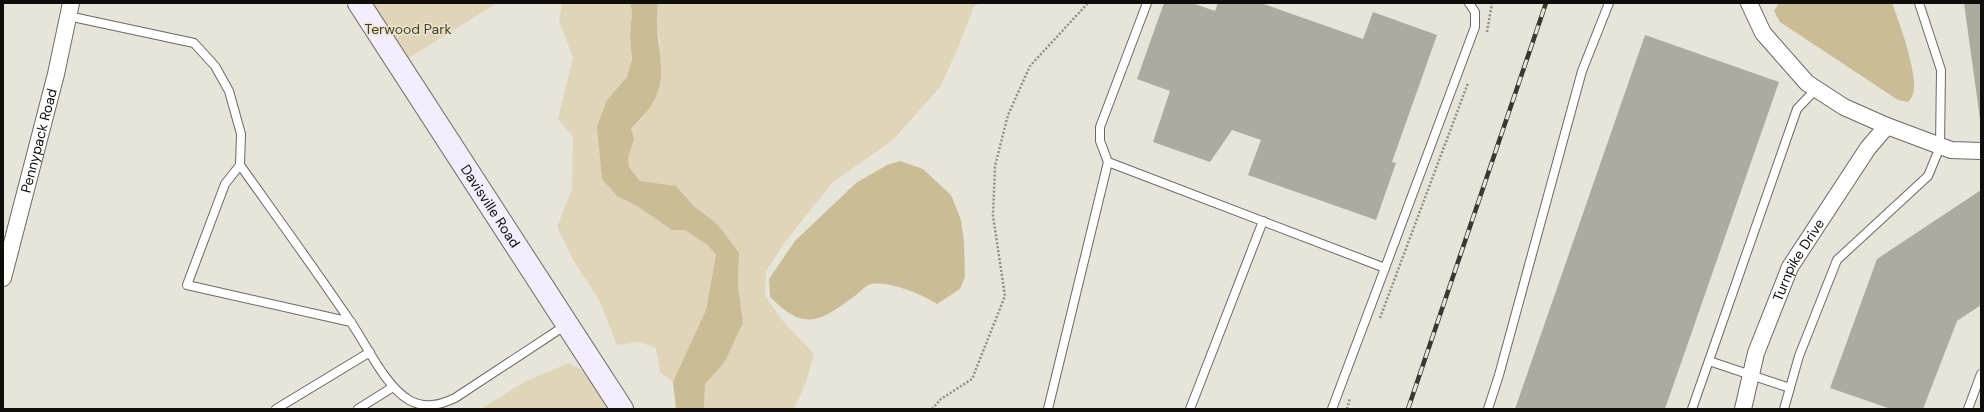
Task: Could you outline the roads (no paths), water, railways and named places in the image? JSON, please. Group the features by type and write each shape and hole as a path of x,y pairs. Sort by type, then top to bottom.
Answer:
{"street":[{"name":"Davisville Road","path":"359,3 622,409"},
{"path":"1749,3 1763,33 1807,83 1844,107 1887,126 1951,150 1981,151"},
{"name":"Pennypack Road","path":"3,278 48,105 70,9"},
{"name":"Turnpike Drive","path":"1743,409 1756,353 1790,267 1868,148 1887,126"}],"lane":[{"path":"1048,409 1108,162 1100,141 1100,127 1147,3"},
{"path":"1332,409 1476,27 1475,12 1469,3"},
{"path":"1488,409 1499,375 1582,71 1609,3"},
{"path":"1784,409 1799,356 1837,260 1928,176 1940,146 1941,70 1920,3"},
{"path":"70,9 194,43 215,66 229,91 241,134 240,165 225,184 187,286 351,322"},
{"path":"1692,409 1797,109 1816,89"},
{"path":"1108,162 1385,268"},
{"path":"240,165 351,322 393,387 410,400 431,406 443,404 455,398 567,325"},
{"path":"1190,409 1263,221"},
{"path":"276,409 370,352"},
{"path":"1709,361 1790,388"},
{"path":"1968,409 1981,374"},
{"path":"358,409 393,387"}],"railway":[{"path":"1408,409 1546,3"}],"park label":[{"name":"Terwood Park","path":"408,29"}]}
